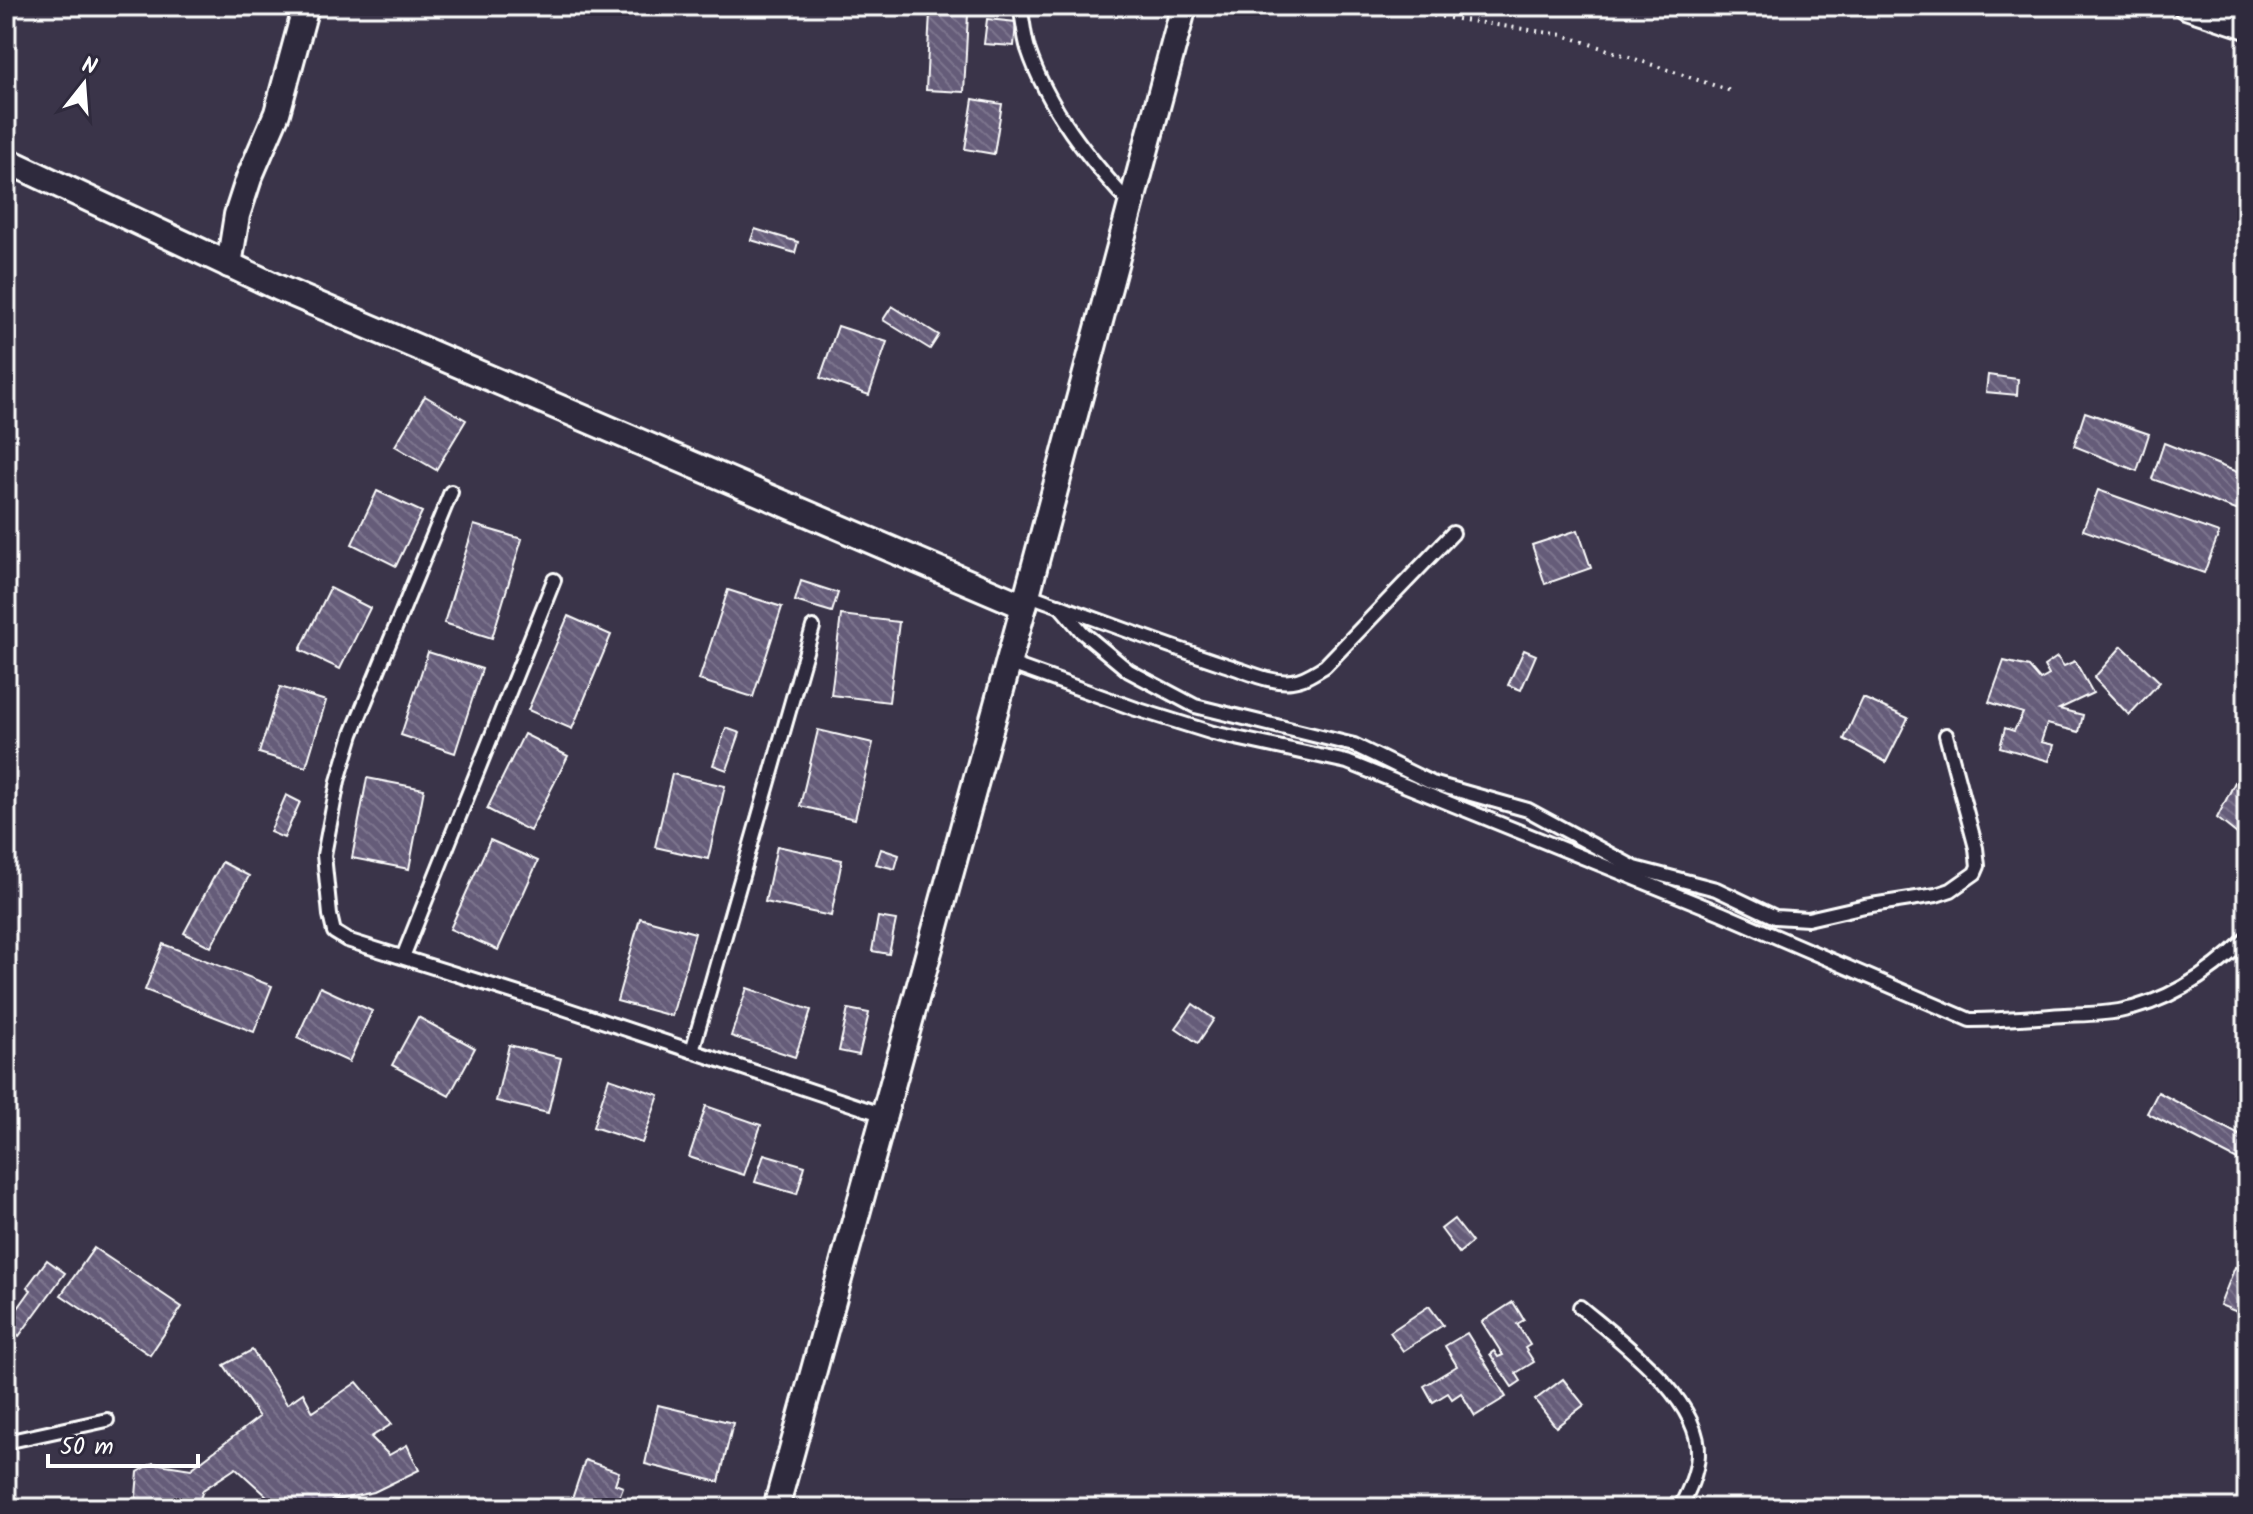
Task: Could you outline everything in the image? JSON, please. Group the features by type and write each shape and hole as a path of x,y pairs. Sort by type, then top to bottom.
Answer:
{"street":[{"path":"229,265 237,215 277,113 306,6"},
{"path":"776,1508 1026,600 1184,6"},
{"path":"2186,6 2247,26"},
{"path":"6,160 229,265 487,378 1026,600"}],"lane":[{"path":"1020,6 1028,48 1055,108 1090,159 1131,205"},
{"path":"451,492 352,734 338,781 324,855 334,932 347,940 884,1115"},
{"path":"1026,600 1059,605 1190,653 1281,681 1292,681 1325,666 1453,533"},
{"path":"403,957 554,580"},
{"path":"1059,605 1082,632 1129,671 1195,706 1354,745 1432,783 1528,810 1635,868 1716,889 1764,913 1788,919 1808,919 1877,903 1936,895 1951,890 1975,873 1978,866 1976,848 1946,735"},
{"path":"692,1051 813,627"},
{"path":"1008,663 1213,733 1355,765 1721,913 1970,1020 2119,1011 2178,990 2217,967 2247,938"},
{"path":"1580,1307 1647,1366 1683,1408 1696,1432 1698,1455 1694,1475 1680,1508"},
{"path":"6,1442 107,1420"}],"path":[{"path":"1370,6 1563,35 1734,92"}],"building":[{"path":"930,12 968,14 964,92 926,90"},
{"path":"987,19 1016,22 1014,46 984,44"},
{"path":"973,99 1002,104 994,154 965,149"},
{"path":"755,229 798,242 795,253 751,240"},
{"path":"892,306 939,335 930,349 883,320"},
{"path":"838,326 887,342 869,395 820,378"},
{"path":"1988,375 2018,379 2017,395 1986,392"},
{"path":"425,396 466,420 436,470 395,446"},
{"path":"2085,412 2149,434 2137,471 2074,446"},
{"path":"2164,443 2247,476 2247,514 2152,479"},
{"path":"2098,490 2219,533 2204,573 2083,530"},
{"path":"377,491 422,512 396,566 352,544"},
{"path":"474,525 522,539 492,638 444,623"},
{"path":"1578,530 1591,568 1545,584 1532,545"},
{"path":"801,581 838,593 832,612 795,601"},
{"path":"330,588 370,608 340,669 300,650"},
{"path":"728,590 782,607 753,697 699,680"},
{"path":"841,615 899,622 889,702 831,695"},
{"path":"568,616 611,635 572,729 528,710"},
{"path":"2122,646 2160,682 2129,715 2094,678"},
{"path":"1524,650 1536,655 1521,690 1508,685"},
{"path":"428,652 482,669 455,753 401,735"},
{"path":"2057,657 2064,666 2075,661 2093,693 2059,709 2083,715 2079,732 2047,724 2041,742 2054,745 2049,761 2000,747 2005,728 2014,731 2023,713 1989,702 2004,661 2029,667 2040,680 2049,675 2044,666"},
{"path":"280,687 326,701 306,767 259,753"},
{"path":"1863,698 1908,718 1886,762 1844,739"},
{"path":"726,728 740,733 727,770 713,765"},
{"path":"818,730 873,743 855,819 800,806"},
{"path":"524,734 568,756 530,831 487,809"},
{"path":"672,774 725,786 708,859 655,847"},
{"path":"2238,776 2247,778 2247,842 2217,818"},
{"path":"367,778 424,789 409,869 352,858"},
{"path":"286,795 300,802 284,838 270,832"},
{"path":"490,840 538,861 498,950 450,929"},
{"path":"777,846 842,860 831,916 765,902"},
{"path":"881,849 899,855 895,869 876,864"},
{"path":"222,862 249,876 211,947 184,933"},
{"path":"878,917 896,920 889,954 872,951"},
{"path":"640,918 695,933 672,1016 617,1001"},
{"path":"163,944 272,986 254,1032 145,990"},
{"path":"320,987 372,1011 349,1062 297,1038"},
{"path":"747,988 811,1010 795,1057 731,1036"},
{"path":"1193,1004 1214,1019 1198,1043 1176,1028"},
{"path":"848,1009 869,1013 859,1055 839,1051"},
{"path":"418,1017 475,1048 449,1096 392,1065"},
{"path":"509,1045 561,1058 548,1113 496,1101"},
{"path":"609,1078 659,1095 642,1143 593,1127"},
{"path":"2158,1092 2247,1139 2247,1165 2147,1113"},
{"path":"706,1106 761,1125 744,1175 689,1157"},
{"path":"764,1154 805,1166 797,1194 755,1182"},
{"path":"1454,1219 1472,1242 1459,1253 1441,1229"},
{"path":"94,1248 182,1307 150,1355 61,1295"},
{"path":"47,1260 65,1273 19,1336 6,1325 31,1290 27,1287"},
{"path":"2235,1267 2247,1272 2247,1316 2220,1305"},
{"path":"1513,1302 1524,1320 1517,1324 1530,1345 1525,1348 1534,1362 1516,1373 1521,1381 1512,1387 1490,1354 1494,1351 1498,1357 1503,1355 1482,1322"},
{"path":"1429,1306 1443,1325 1403,1351 1390,1332"},
{"path":"1467,1333 1506,1397 1475,1416 1461,1393 1452,1399 1448,1393 1433,1402 1424,1386 1457,1366 1445,1346"},
{"path":"252,1350 287,1404 303,1393 313,1412 357,1382 392,1424 371,1437 389,1455 407,1445 419,1470 374,1492 332,1501 317,1508 280,1508 236,1468 203,1490 197,1508 135,1508 138,1472 153,1463 191,1469 259,1417 224,1365"},
{"path":"1563,1379 1584,1405 1556,1427 1535,1400"},
{"path":"658,1405 733,1423 719,1482 645,1464"},
{"path":"585,1460 619,1472 615,1484 623,1487 617,1502 609,1499 607,1508 569,1508"}]}
